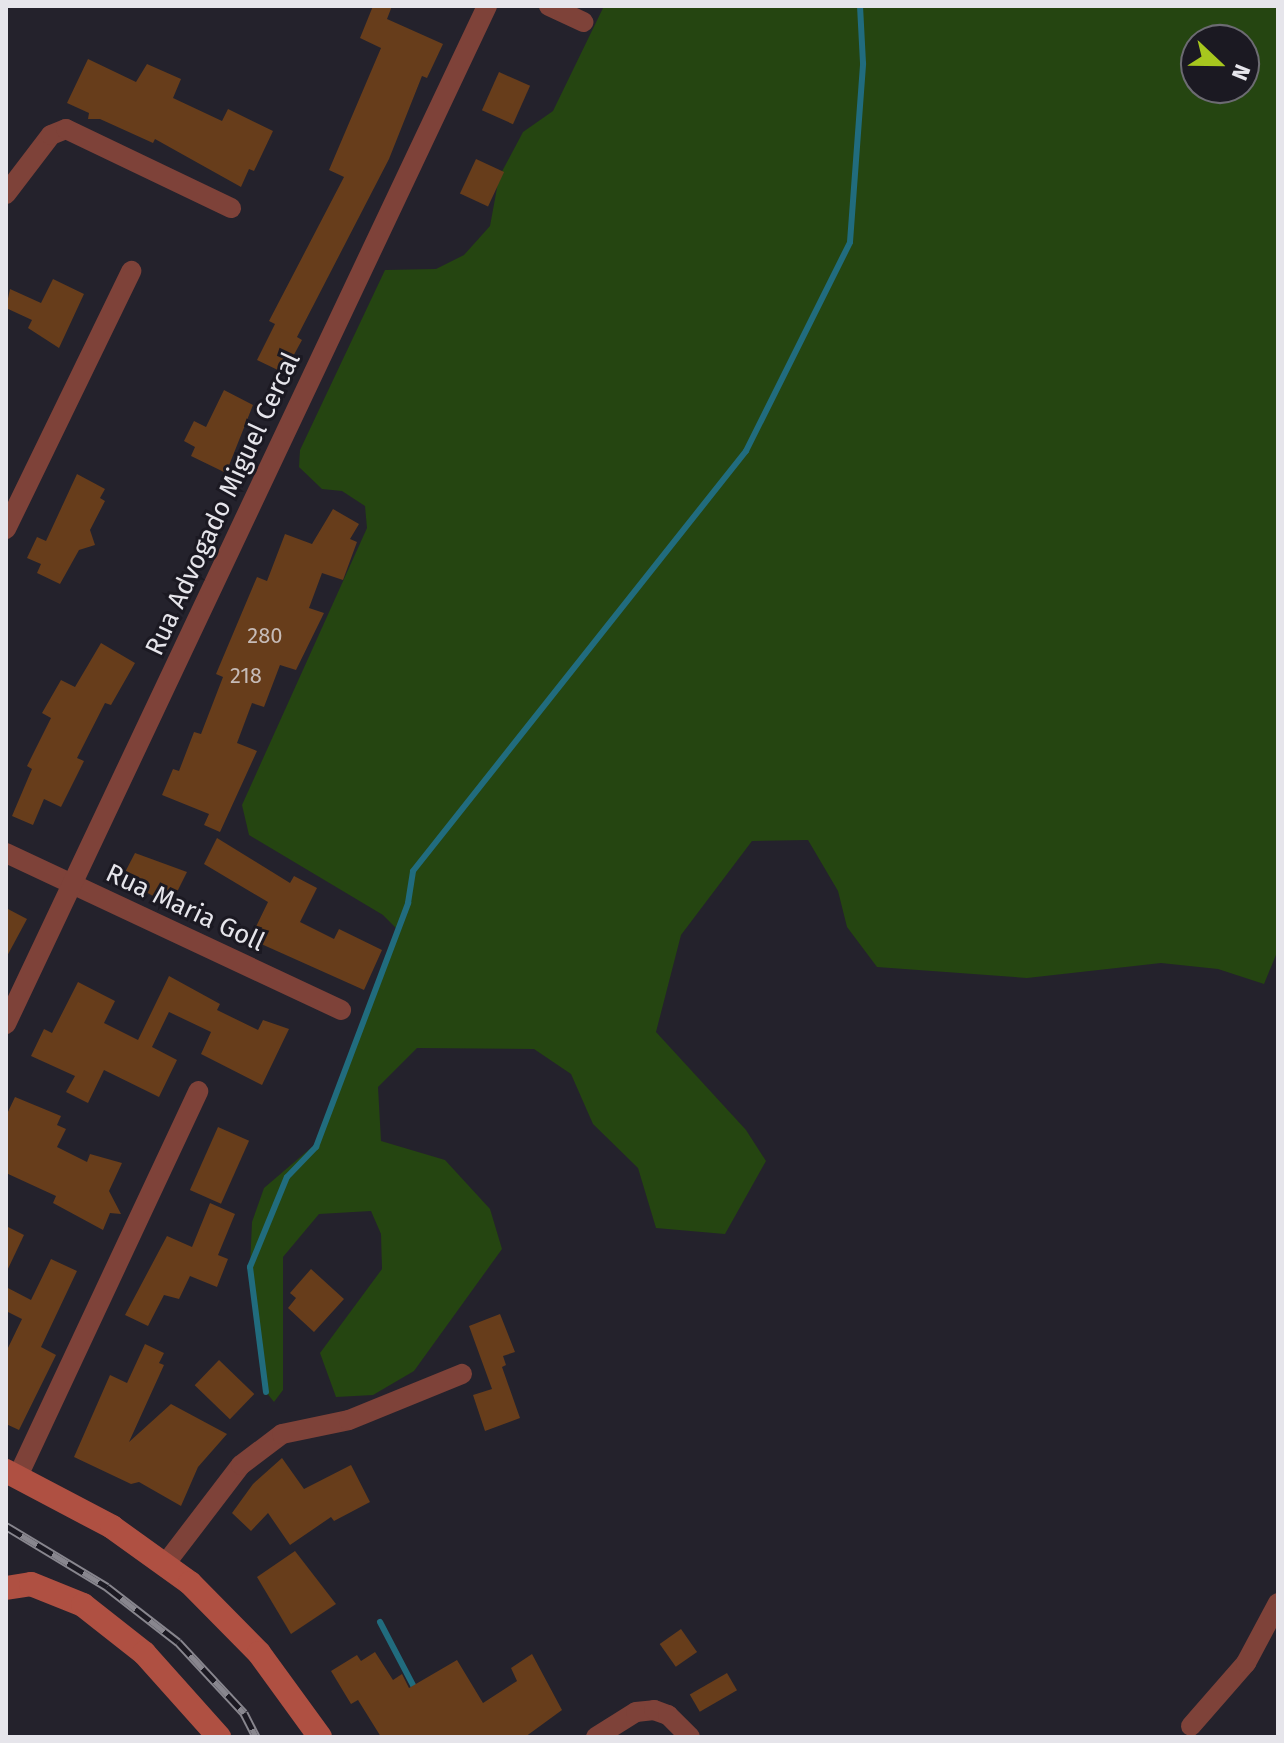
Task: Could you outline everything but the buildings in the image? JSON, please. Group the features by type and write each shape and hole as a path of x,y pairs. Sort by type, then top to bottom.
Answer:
{"main road":[{"path":"12,1474 99,1519 166,1563 259,1653 320,1737"},
{"path":"6,1588 31,1584 83,1605 144,1653 219,1737"}],"street":[{"name":"Rua Advogado Miguel Cercal","path":"6,1024 487,6"},
{"path":"549,6 584,22"},
{"path":"6,194 51,135 66,129 231,208"},
{"path":"6,529 15,490 131,271"},
{"name":"Rua Maria Goll","path":"6,853 341,1010"},
{"path":"12,1474 198,1091"},
{"path":"166,1563 241,1465 282,1434 349,1420 462,1374"},
{"path":"1191,1726 1246,1663 1278,1603"},
{"path":"596,1737 636,1712 654,1710 668,1715 690,1737"}],"green space":[{"path":"604,6 1278,6 1278,950 1264,984 1218,969 1161,963 1027,978 877,967 847,927 838,891 808,840 752,841 681,935 656,1032 746,1130 766,1161 725,1234 656,1228 638,1168 593,1124 571,1074 534,1049 417,1048 378,1087 381,1141 445,1160 490,1209 502,1249 414,1371 373,1395 336,1397 320,1353 382,1269 381,1234 371,1211 319,1214 283,1257 283,1390 274,1402 266,1392 250,1267 252,1222 264,1188 319,1141 398,930 383,915 249,835 242,805 367,528 365,506 342,491 322,489 299,467 300,450 385,270 436,269 464,255 490,226 499,177 523,132 553,111"}],"waterway":[{"path":"266,1392 250,1267 287,1177 316,1147 408,903 413,871 746,451 850,242 863,63 860,6"},
{"path":"380,1622 416,1691"}],"railway":[{"path":"6,1526 107,1587 178,1642 244,1713 256,1737"}]}
